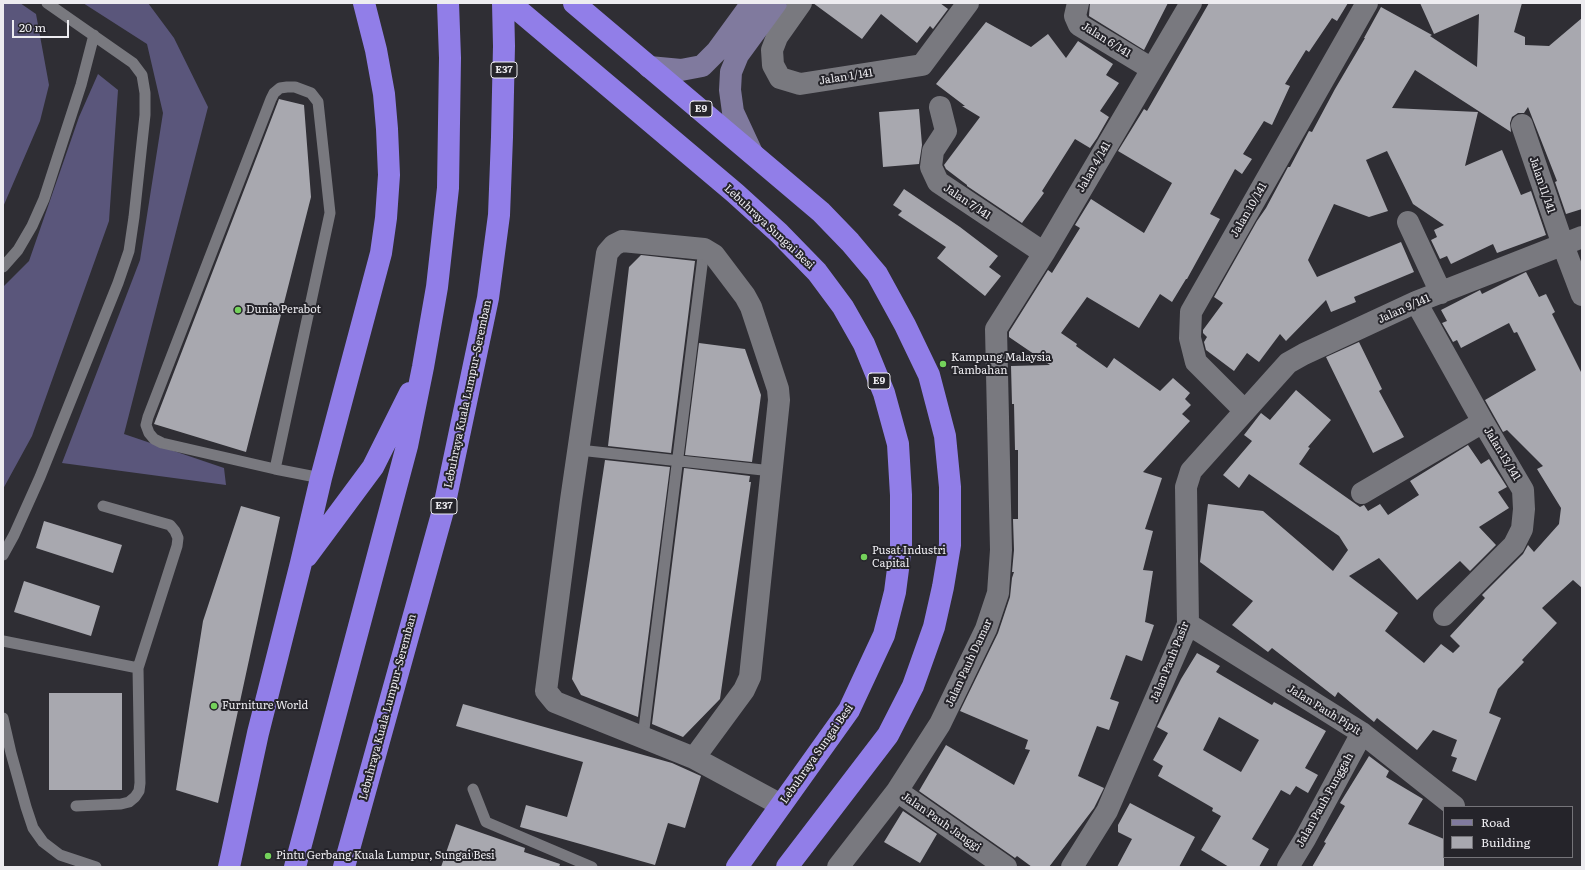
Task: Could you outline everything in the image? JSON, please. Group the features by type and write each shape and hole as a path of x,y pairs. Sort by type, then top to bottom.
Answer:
{"highway":[{"path":"229,867 258,733 321,478 381,253 386,218 389,174 384,101 376,50 364,3"},
{"path":"295,867 407,446 423,367 437,287 448,188 450,58 448,3"},
{"name":"Lebuhraya Kuala Lumpur–Seremban","path":"344,867 444,507 488,298 499,215 504,46 503,3"},
{"name":"Lebuhraya Sungai Besi","path":"510,3 735,193 779,233 817,272 843,307 864,344 884,393 898,444 901,495 901,546 895,592 884,635 850,710 737,867"},
{"name":"E9","path":"574,3 822,212 850,242 876,274 906,326 929,376 945,436 950,487 950,545 934,627 913,686 888,735 787,867"},
{"path":"301,563 373,467 423,367"}],"street":[{"path":"649,67 681,70 702,66 717,51 752,3"},
{"path":"752,153 733,112 730,90 731,72 738,55 776,3"},
{"name":"Jalan 1/141","path":"801,3 777,37 772,50 772,65 780,78 800,84 922,65 968,3"},
{"name":"Jalan 6/141","path":"1078,3 1075,16 1078,24 1152,69"},
{"name":"Jalan 4/141","path":"996,329 1044,253 1191,3"},
{"name":"Jalan 10/141","path":"1245,411 1196,362 1190,338 1191,312 1367,3"},
{"name":"Jalan 7/141","path":"940,107 946,131 932,151 931,167 938,182 1044,253"},
{"name":"Jalan 11/141","path":"1522,126 1572,241 1582,295"},
{"path":"1408,222 1440,293"},
{"path":"694,758 744,690 750,677 779,400 778,389 746,296 714,255 704,249 622,241 614,245 607,253 546,691 555,702 694,758 781,805"},
{"name":"Jalan 9/141","path":"1245,411 1288,363 1304,354 1416,302 1572,241"},
{"name":"Jalan 13/141","path":"1416,302 1523,490 1524,509 1522,529 1514,545 1444,615"},
{"name":"Jalan Pauh Damar","path":"840,866 897,791 940,724 986,629 998,593 1001,550 996,329"},
{"name":"Jalan Pauh Pasir","path":"1072,867 1108,811 1188,624 1186,487 1191,471 1245,411"},
{"path":"1362,494 1483,422"},
{"name":"Jalan Pauh Pipit","path":"1188,624 1362,733 1454,806"},
{"name":"Jalan Pauh Punggah","path":"1288,867 1305,839 1362,733"},
{"name":"Jalan Pauh Janggi","path":"897,791 1006,867"}],"lane":[{"path":"3,555 14,535 40,477 118,283 129,251 145,115 145,93 142,75 133,63 47,3"},
{"path":"3,267 18,250 44,199 81,85 94,35"},
{"path":"275,469 330,213 318,102 311,93 295,87 287,86 280,88 270,99 146,425 149,433 154,439 162,443 275,469 321,478"},
{"path":"643,738 704,249"},
{"path":"579,450 772,471"},
{"path":"76,806 121,804 129,802 139,791 138,668 177,546 178,538 170,524 103,506"},
{"path":"3,641 138,668"},
{"path":"3,718 7,755 33,828 43,842 60,855 96,867"},
{"path":"473,789 486,822 592,867"}],"shaded area":[{"path":"3,3 20,3 36,14 49,85 40,121 3,207"},
{"path":"83,3 148,3 174,38 208,107 124,434 224,468 226,485 62,463 140,260 163,113 147,44"},
{"path":"98,74 118,90 109,221 32,436 3,489 3,287 29,261 79,117"}],"building":[{"path":"813,3 940,3 948,9 933,29 930,26 917,43 881,14 862,39"},
{"path":"1090,3 1168,3 1144,50 1089,16"},
{"path":"1209,3 1348,3 1337,21 1332,18 1309,52 1306,50 1285,84 1290,86 1272,125 1264,121 1243,154 1252,159 1242,174 1235,169 1210,214 1220,219 1187,279 1172,302 1160,294 1139,328 1087,297 1061,333 1077,344 1076,346 1107,368 1114,358 1160,391 1173,378 1190,393 1185,399 1191,405 1182,414 1190,421 1143,472 1162,478 1145,529 1153,531 1143,570 1153,571 1145,622 1154,625 1142,661 1126,655 1110,699 1119,702 1109,730 1097,726 1078,776 1104,788 1094,808 1049,867 1032,867 1017,856 1015,858 919,791 946,745 1014,785 1030,750 1025,749 1028,740 960,711 998,633 1010,597 1014,572 1012,572 1014,550 1013,519 1018,519 1018,450 1015,450 1011,366 1050,365 1009,337 1009,332 1048,270 1052,273 1080,228 1075,225 1091,199 1144,233 1172,183 1118,151 1144,109 1147,111"},
{"path":"1420,3 1522,3 1514,32 1525,37 1525,45 1549,46 1582,18 1582,209 1566,214 1555,182 1557,181 1528,107 1524,113 1518,113 1512,117 1510,123 1511,132 1415,70 1392,108 1478,112 1465,166 1502,150 1521,195 1531,191 1546,235 1497,253 1493,244 1451,264 1447,256 1440,259 1431,240 1437,237 1434,230 1444,225 1413,204 1387,151 1366,160 1388,211 1369,217 1334,204 1308,260 1317,277 1401,242 1414,272 1354,297 1356,302 1331,312 1326,300 1286,341 1280,334 1259,362 1247,353 1234,371 1206,350 1204,342 1207,337 1203,333 1203,330 1223,303 1214,297 1288,167 1290,167 1309,131 1312,132 1381,7 1432,35 1430,36 1477,67 1479,14 1434,34"},
{"path":"986,22 1031,47 1048,34 1066,58 1078,41 1113,64 1106,75 1119,83 1100,111 1109,117 1097,138 1090,148 1075,139 1042,191 1044,193 1022,223 967,186 946,169 944,165 980,117 962,106 965,106 936,84"},
{"name":"Dunia Perabot","path":"279,99 304,105 311,197 246,452 154,424"},
{"path":"919,109 922,145 919,164 883,167 879,112"},
{"path":"904,189 960,227 998,256 989,267 1001,276 985,296 937,258 946,247 898,215 902,211 893,205"},
{"path":"641,255 695,261 671,453 608,446 629,267"},
{"path":"1526,272 1539,297 1546,294 1555,312 1552,314 1582,374 1582,588 1573,580 1542,608 1557,623 1522,660 1524,662 1498,689 1489,713 1501,718 1476,781 1452,771 1457,758 1451,756 1457,740 1433,730 1417,750 1377,718 1374,722 1338,692 1335,697 1272,648 1268,652 1232,625 1253,601 1200,562 1208,504 1263,511 1333,571 1348,550 1339,536 1249,474 1239,488 1223,475 1252,441 1244,435 1261,413 1270,420 1296,390 1331,420 1308,447 1310,448 1299,464 1360,507 1364,505 1368,511 1380,504 1388,515 1419,495 1410,481 1468,445 1481,464 1489,459 1507,487 1498,492 1509,508 1479,527 1496,545 1470,571 1460,561 1417,600 1379,558 1349,576 1398,613 1385,631 1424,663 1441,644 1453,653 1460,646 1450,636 1485,598 1482,595 1523,554 1528,545 1534,552 1559,524 1561,508 1537,469 1543,466 1507,430 1503,432 1485,400 1536,370 1517,332 1514,333 1509,323 1461,348 1457,340 1453,342 1442,323 1447,321 1441,310 1480,290 1482,294"},
{"path":"1359,342 1382,389 1379,391 1404,437 1373,453 1326,357"},
{"path":"699,343 745,349 761,395 752,462 685,455"},
{"path":"605,460 670,467 638,717 581,695 572,679"},
{"path":"684,468 750,476 749,482 751,482 720,699 683,737 652,724"},
{"name":"Furniture World","path":"241,506 280,517 218,803 176,790 203,621"},
{"path":"44,521 122,545 113,573 36,548"},
{"path":"24,581 100,606 91,636 14,612"},
{"path":"1197,653 1220,666 1216,672 1272,705 1274,702 1326,731 1305,768 1318,775 1308,793 1296,786 1290,795 1281,790 1252,839 1269,849 1259,867 1229,867 1201,850 1221,816 1212,811 1213,808 1158,776 1163,766 1153,760 1168,733 1157,727 1181,679","holes":["1219,717 1259,740 1241,772 1203,750"]},
{"path":"49,693 122,693 122,790 49,790"},
{"path":"463,704 672,763 701,776 685,828 668,823 655,865 520,827 526,805 567,817 583,762 456,726"},
{"path":"1369,756 1389,771 1386,777 1423,799 1408,824 1443,839 1444,867 1312,867 1326,843 1324,842 1345,806 1340,803"},
{"path":"1130,803 1195,837 1179,867 1117,867 1132,839 1118,832 1118,825"},
{"path":"903,811 937,834 920,863 884,842"},
{"path":"456,824 525,848 524,852 560,864 559,867 441,867"}],"place":[{"name":"Dunia Perabot","path":"238,310"},
{"name":"Kampung Malaysia Tambahan","path":"943,364"},
{"name":"Pusat Industri Capital","path":"864,557"},
{"name":"Furniture World","path":"214,706"},
{"name":"Pintu Gerbang Kuala Lumpur, Sungai Besi","path":"268,856"}]}
